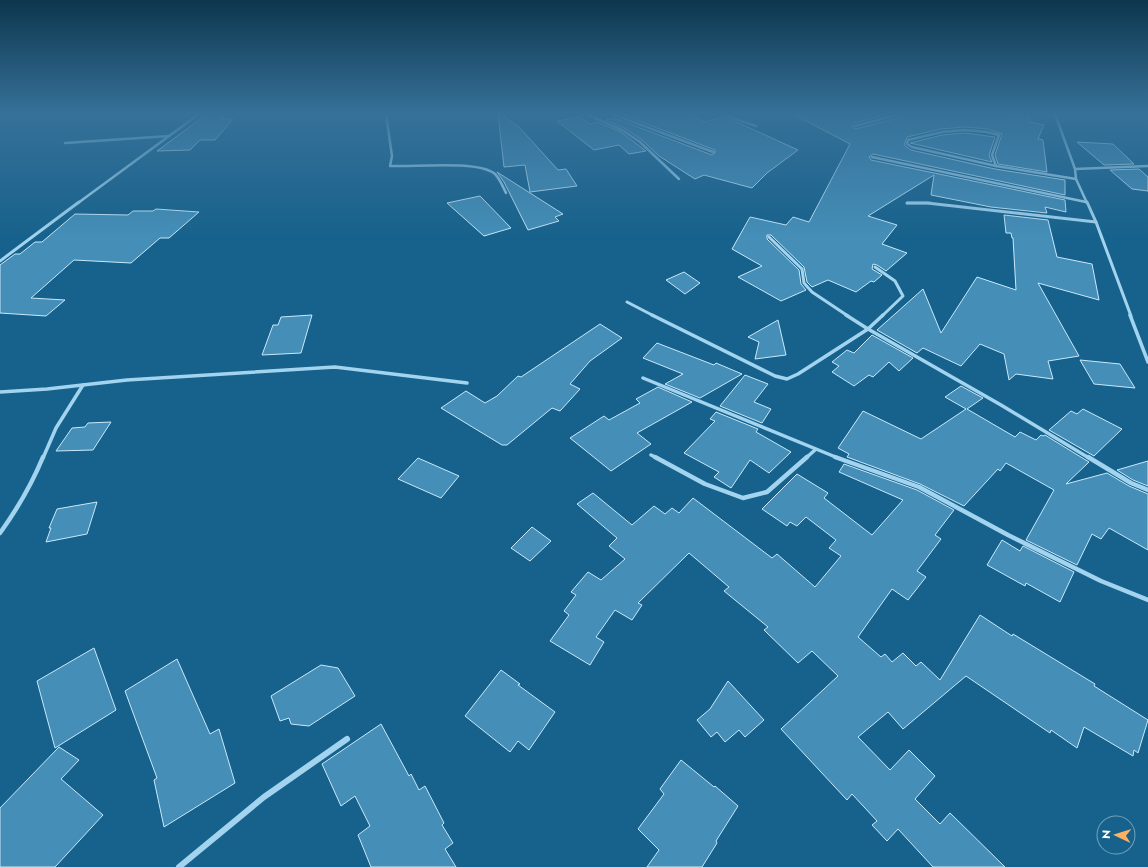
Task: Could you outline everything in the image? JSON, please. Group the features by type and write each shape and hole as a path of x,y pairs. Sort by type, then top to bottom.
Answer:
{"street":[{"path":"0,261 144,154"},
{"path":"392,154 390,166 405,168 474,166 488,169 495,174 506,193"},
{"path":"653,154 679,179"},
{"path":"945,154 996,166 1076,179"},
{"path":"992,154 996,166"},
{"path":"1070,154 1075,169 1076,179 1096,222 1148,362"},
{"path":"872,157 1086,202"},
{"path":"1075,169 1148,166"},
{"path":"907,203 934,204 1096,222"},
{"path":"769,236 802,269 804,283 812,292 868,329 1008,409 1131,483 1148,490"},
{"path":"627,302 775,376 787,379 798,374 868,329 903,296 895,281 875,267"},
{"path":"0,392 127,380 335,367 467,383"},
{"path":"643,378 815,450 919,487 1008,535 1094,577 1148,600"},
{"path":"0,533 19,507 31,486 56,428 83,384"},
{"path":"651,455 705,484 743,498 767,492 815,450"},
{"path":"179,867 264,797 347,739"}],"building":[{"path":"503,154 544,154 558,170 566,169 577,186 530,192 525,165 504,167"},
{"path":"657,154 792,154 767,173 752,188 704,175 695,179"},
{"path":"845,154 872,154 869,157 871,160 1065,200 1066,212 1045,207 1047,213 991,207 931,195 934,175 868,216 897,225 882,244 907,253 886,271 873,264 872,269 882,275 874,282 871,281 856,292 828,280 812,287 807,282 804,267 771,235 767,235 767,239 799,270 801,284 806,290 781,301 738,277 762,266 732,249 750,217 786,225 793,217 809,222"},
{"path":"875,154 931,154 995,169 1065,180 1065,195"},
{"path":"959,154 989,154 992,162"},
{"path":"1045,154 1047,172 998,164 995,155"},
{"path":"1092,154 1124,154 1134,164 1104,165"},
{"path":"1139,169 1148,177 1148,191 1132,189 1110,170"},
{"path":"497,172 563,214 555,217 559,221 528,230 504,182"},
{"path":"480,196 511,228 484,236 447,203"},
{"path":"156,209 199,212 169,238 160,238 131,263 74,260 31,298 65,300 46,316 0,313 0,265 15,254 20,254 35,242 42,242 75,214 128,215 133,211 153,211"},
{"path":"1004,215 1048,220 1057,257 1092,264 1099,300 1038,283 1079,356 1048,361 1053,379 1016,374 1009,380 1004,354 980,344 961,366 923,348 917,353 877,330 923,289 941,333 977,277 1016,290 1013,238 1011,233 1006,233"},
{"path":"684,272 700,283 685,294 666,280"},
{"path":"312,315 301,353 262,355 273,325 278,325 281,317"},
{"path":"778,320 786,355 755,359 759,342 748,337"},
{"path":"600,324 622,338 590,361 570,384 580,389 560,411 552,408 507,445 502,445 441,408 466,391 485,403 497,396 518,376 521,377"},
{"path":"872,335 913,358 899,371 889,362 873,377 869,375 854,386 832,372 839,366 832,362 847,350 854,353"},
{"path":"657,343 714,365 716,363 742,374 700,398 665,384 683,374 643,358"},
{"path":"1080,360 1120,364 1135,388 1094,384"},
{"path":"745,375 768,384 754,402 771,409 762,423 720,406"},
{"path":"961,386 983,398 967,409 1015,437 1020,432 1036,440 1041,435 1045,435 1089,462 1066,484 1107,473 1129,486 1148,494 1148,550 1109,528 1101,539 1092,534 1077,565 1026,540 1054,490 1006,463 1000,471 998,469 964,506 920,484 847,457 849,454 838,448 863,411 921,439 966,409 945,397"},
{"path":"658,387 692,402 637,433 651,444 611,471 570,438 604,416 609,420 640,403 636,399"},
{"path":"1083,409 1122,429 1094,456 1049,430 1071,411 1077,414"},
{"path":"716,412 758,429 756,432 791,452 769,473 750,460 731,488 714,477 719,472 684,453 715,421 710,419"},
{"path":"111,422 93,450 56,451 72,428 85,427 88,423"},
{"path":"418,458 459,476 441,498 398,479"},
{"path":"1148,461 1148,486 1133,480 1117,470"},
{"path":"844,464 917,490 954,510 935,535 941,539 917,571 926,577 908,600 892,589 858,637 881,657 885,654 892,662 903,653 916,666 921,662 940,680 980,615 1012,636 1013,634 1095,684 1094,686 1148,720 1138,753 1134,750 1133,756 1084,727 1077,748 1051,730 1050,733 966,676 903,729 888,712 858,737 890,770 909,750 935,776 915,799 940,824 950,813 1005,867 933,867 898,829 887,841 872,825 877,821 852,794 847,800 781,729 838,676 812,651 798,663 764,630 768,627 724,591 729,587 689,553 638,603 642,605 632,620 615,610 596,637 604,642 590,665 550,641 569,615 564,611 576,595 571,592 588,572 601,580 625,559 609,546 617,538 577,504 593,493 632,525 654,506 665,514 672,508 679,513 693,498 772,558 777,554 815,587 841,556 829,548 836,540 806,517 797,526 790,522 787,526 762,509 797,474 828,493 824,498 872,535 903,500 839,472"},
{"path":"97,502 87,534 46,542 51,528 49,528 57,509"},
{"path":"532,527 551,541 530,561 511,548"},
{"path":"1002,540 1020,551 1023,546 1074,572 1060,602 1026,583 1025,586 987,565"},
{"path":"94,648 116,710 55,748 37,681"},
{"path":"177,659 210,734 219,729 235,783 164,827 154,780 157,778 125,691"},
{"path":"321,665 338,668 355,696 309,726 291,724 289,718 280,721 271,696"},
{"path":"501,670 520,684 518,685 555,712 529,750 518,741 510,752 465,716"},
{"path":"728,681 764,720 745,737 739,730 725,742 717,732 711,737 697,720 710,709"},
{"path":"381,724 409,776 411,774 419,790 425,786 444,823 442,825 453,843 445,849 456,867 371,867 358,835 370,826 355,796 341,806 322,764"},
{"path":"59,747 79,760 61,779 103,815 55,867 0,867 0,808"},
{"path":"681,760 738,806 702,867 647,867 659,850 638,829 664,794 660,789"}]}
